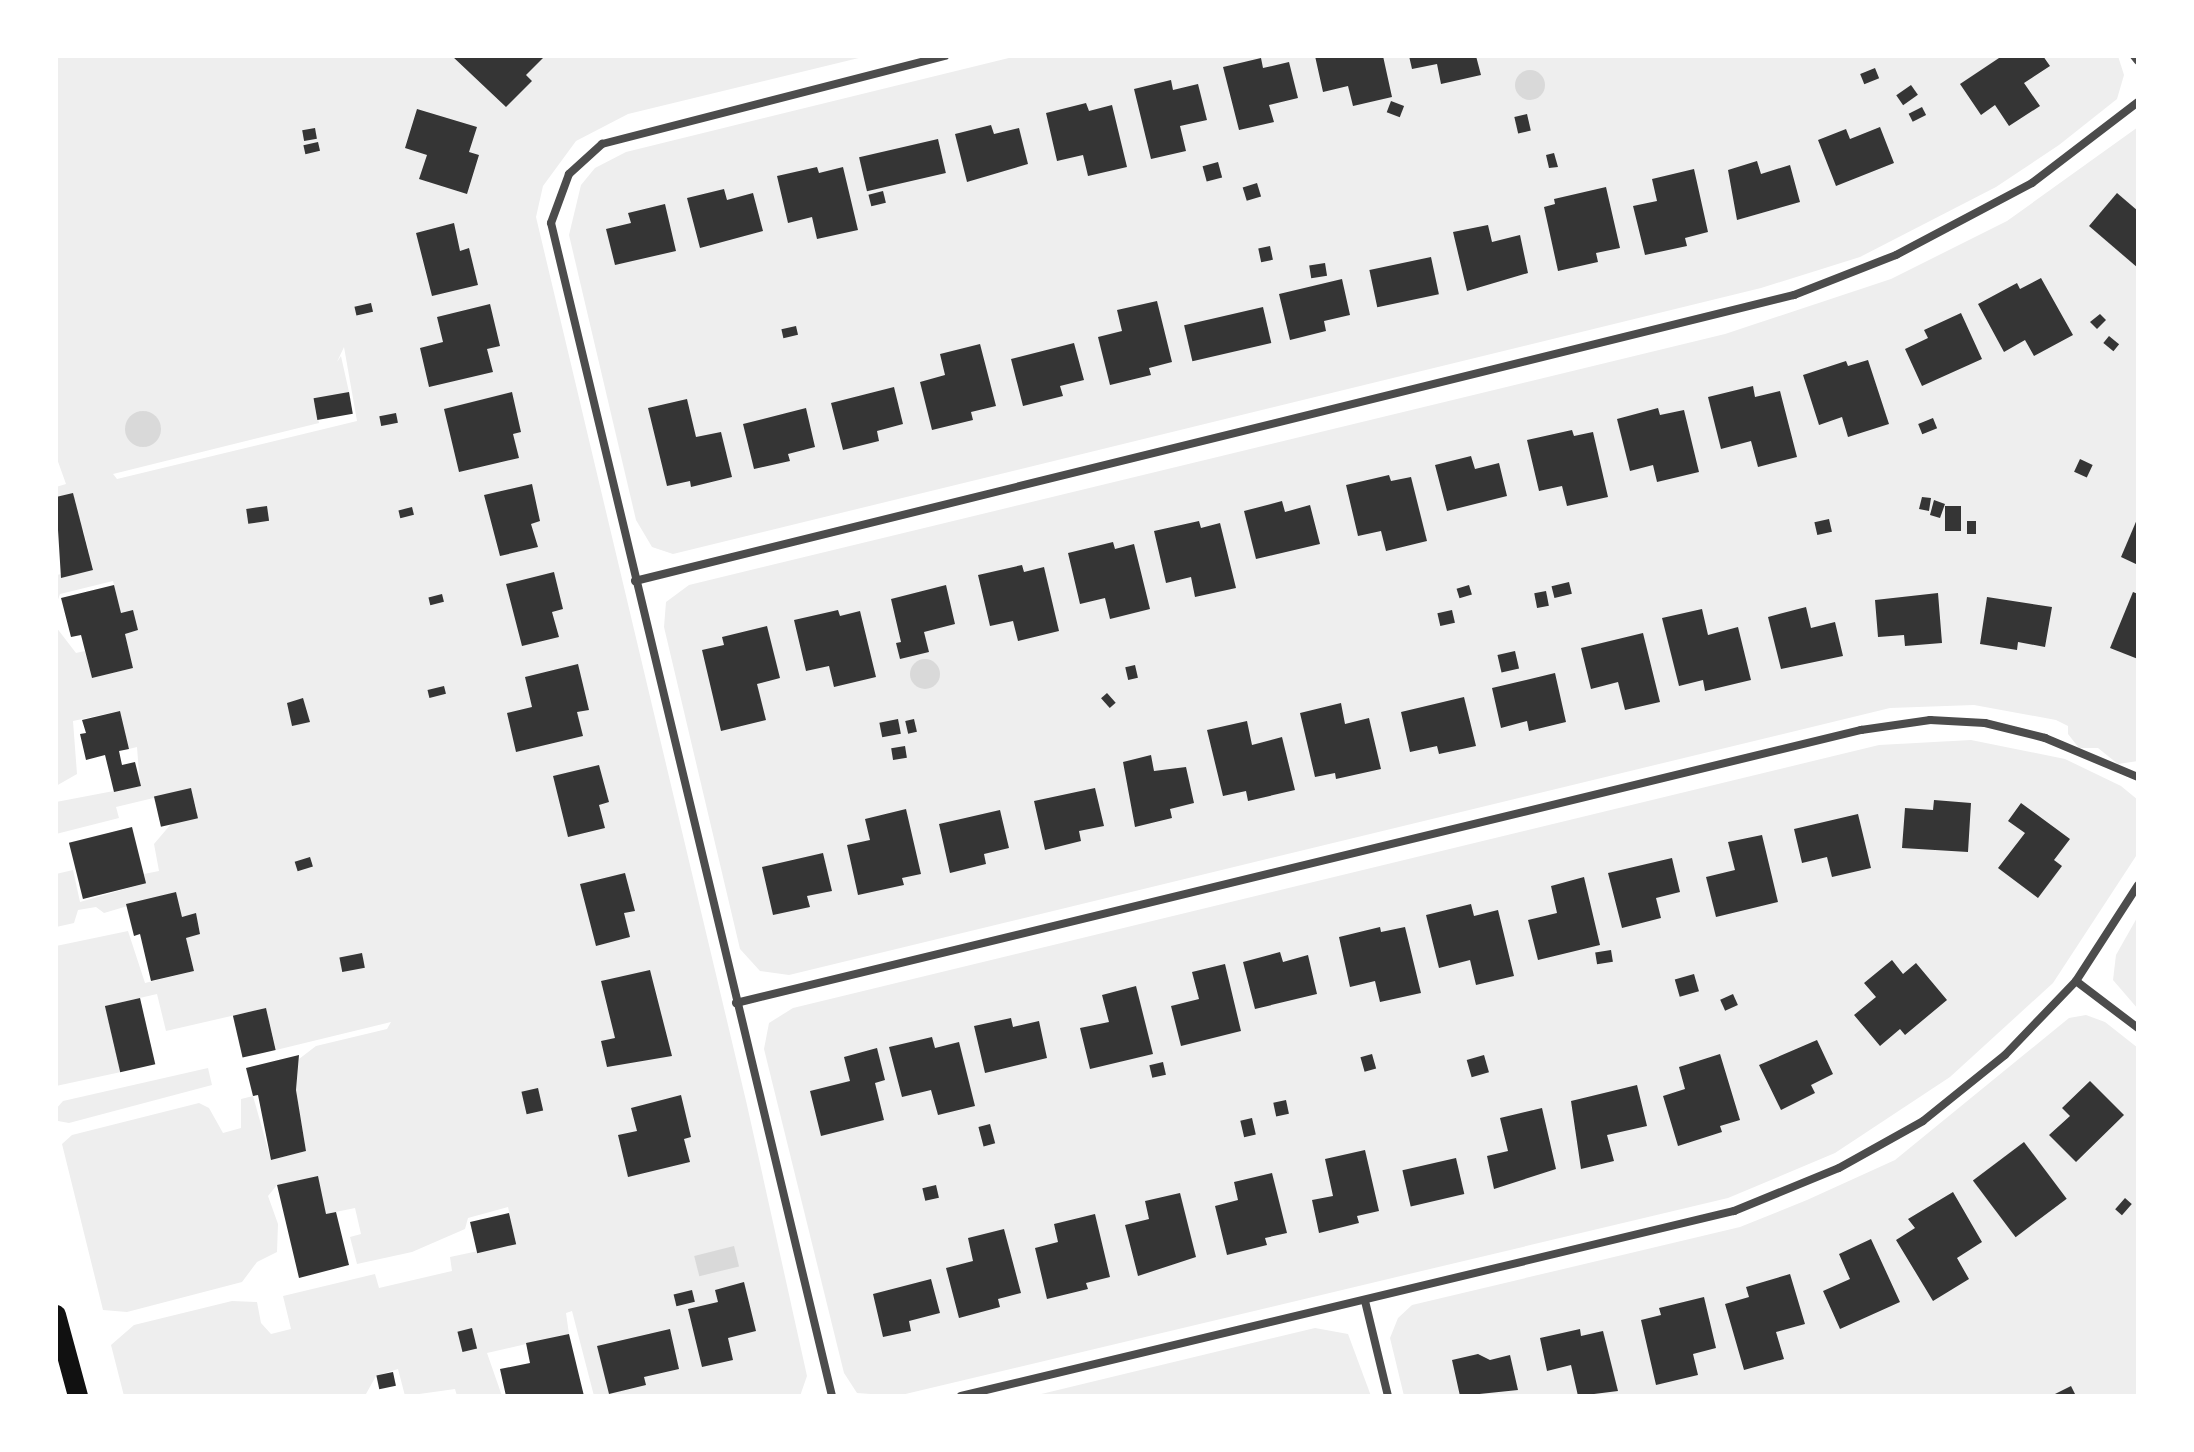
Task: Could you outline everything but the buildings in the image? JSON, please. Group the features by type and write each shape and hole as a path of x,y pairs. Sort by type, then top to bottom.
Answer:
{"main road":[{"path":"56,1315 78,1396"}],"street":[{"path":"832,1396 551,223 569,174 602,144 646,130 945,56"},
{"path":"2134,56 2138,61"},
{"path":"635,581 1794,295 1896,255 2032,183 2138,102"},
{"path":"736,1003 1861,730 1930,720 1985,723 2045,738 2138,777"},
{"path":"961,1396 1734,1211 1839,1168 1923,1121 2005,1055 2076,981 2138,885"},
{"path":"2076,981 2138,1028"},
{"path":"1365,1301 1388,1396"}],"shaded area":[{"path":"56,56 867,56 628,114 576,141 543,186 536,217 747,1105 807,1376 800,1396 594,1396 572,1311 566,1313 569,1334 487,1353 502,1396 457,1396 455,1389 405,1396 398,1369 376,1376 366,1394 355,1396 124,1396 111,1345 134,1325 232,1301 257,1302 261,1323 271,1334 291,1329 283,1296 375,1274 379,1288 452,1271 450,1257 516,1243 508,1207 468,1218 465,1229 412,1252 357,1264 350,1237 361,1234 355,1208 326,1214 277,1185 268,1196 278,1224 277,1252 257,1262 242,1282 127,1312 103,1310 62,1144 72,1135 199,1103 209,1108 223,1133 241,1128 241,1099 253,1096 271,1160 306,1151 296,1090 299,1059 316,1046 387,1029 391,1022 276,1050 266,1008 166,1031 157,994 105,1006 121,1072 56,1086 56,946 128,931 145,983 194,971 186,938 200,933 196,914 182,917 175,892 104,913 96,907 78,910 74,923 56,927 56,874 73,870 80,902 146,883 144,874 159,871 154,844 171,824 197,812 191,789 116,807 119,818 56,834 56,802 140,786 137,747 129,749 119,711 73,721 77,774 56,786 56,627 76,653 85,651 92,678 133,668 125,634 138,630 121,613 113,581 60,594 56,605 56,575 93,569 83,529 71,519 67,495 56,497 56,487 66,484 56,456","holes":["344,347 357,421 117,479 113,474 319,423 314,400 349,392 341,356 337,362"]},
{"path":"1017,56 2118,56 2124,75 2117,99 2059,145 1996,187 1860,257 1761,288 673,554 652,547 636,520 569,235 581,185 595,168 626,152"},
{"path":"1530,70 1536,71 1544,79 1544,91 1536,99 1530,100 1524,99 1516,91 1515,85 1516,79 1524,71"},
{"path":"2138,127 2138,761 2118,764 2098,748 2079,748 2068,734 2068,726 2056,720 1974,705 1890,708 789,975 760,971 740,949 664,627 666,602 689,585 1725,334 1891,279 2007,221"},
{"path":"143,411 156,416 161,429 156,442 143,447 130,442 125,429 130,416"},
{"path":"925,659 936,663 940,674 936,685 925,689 914,685 910,674 914,663"},
{"path":"1971,740 2065,759 2121,786 2138,800 2138,853 2053,983 1950,1077 1835,1153 1728,1198 897,1396 857,1393 844,1373 764,1049 769,1023 793,1008 1879,745"},
{"path":"2138,916 2138,1009 2113,980 2116,955"},
{"path":"2086,1015 2105,1022 2138,1048 2138,1396 1404,1396 1390,1338 1398,1318 1412,1305 1740,1227 1807,1200 1895,1160 2069,1018"},
{"path":"208,1068 212,1085 69,1123 58,1121 56,1109 63,1101"},
{"path":"734,1246 739,1266 699,1276 694,1256"},
{"path":"1315,1328 1348,1334 1371,1396 1033,1396"}]}
